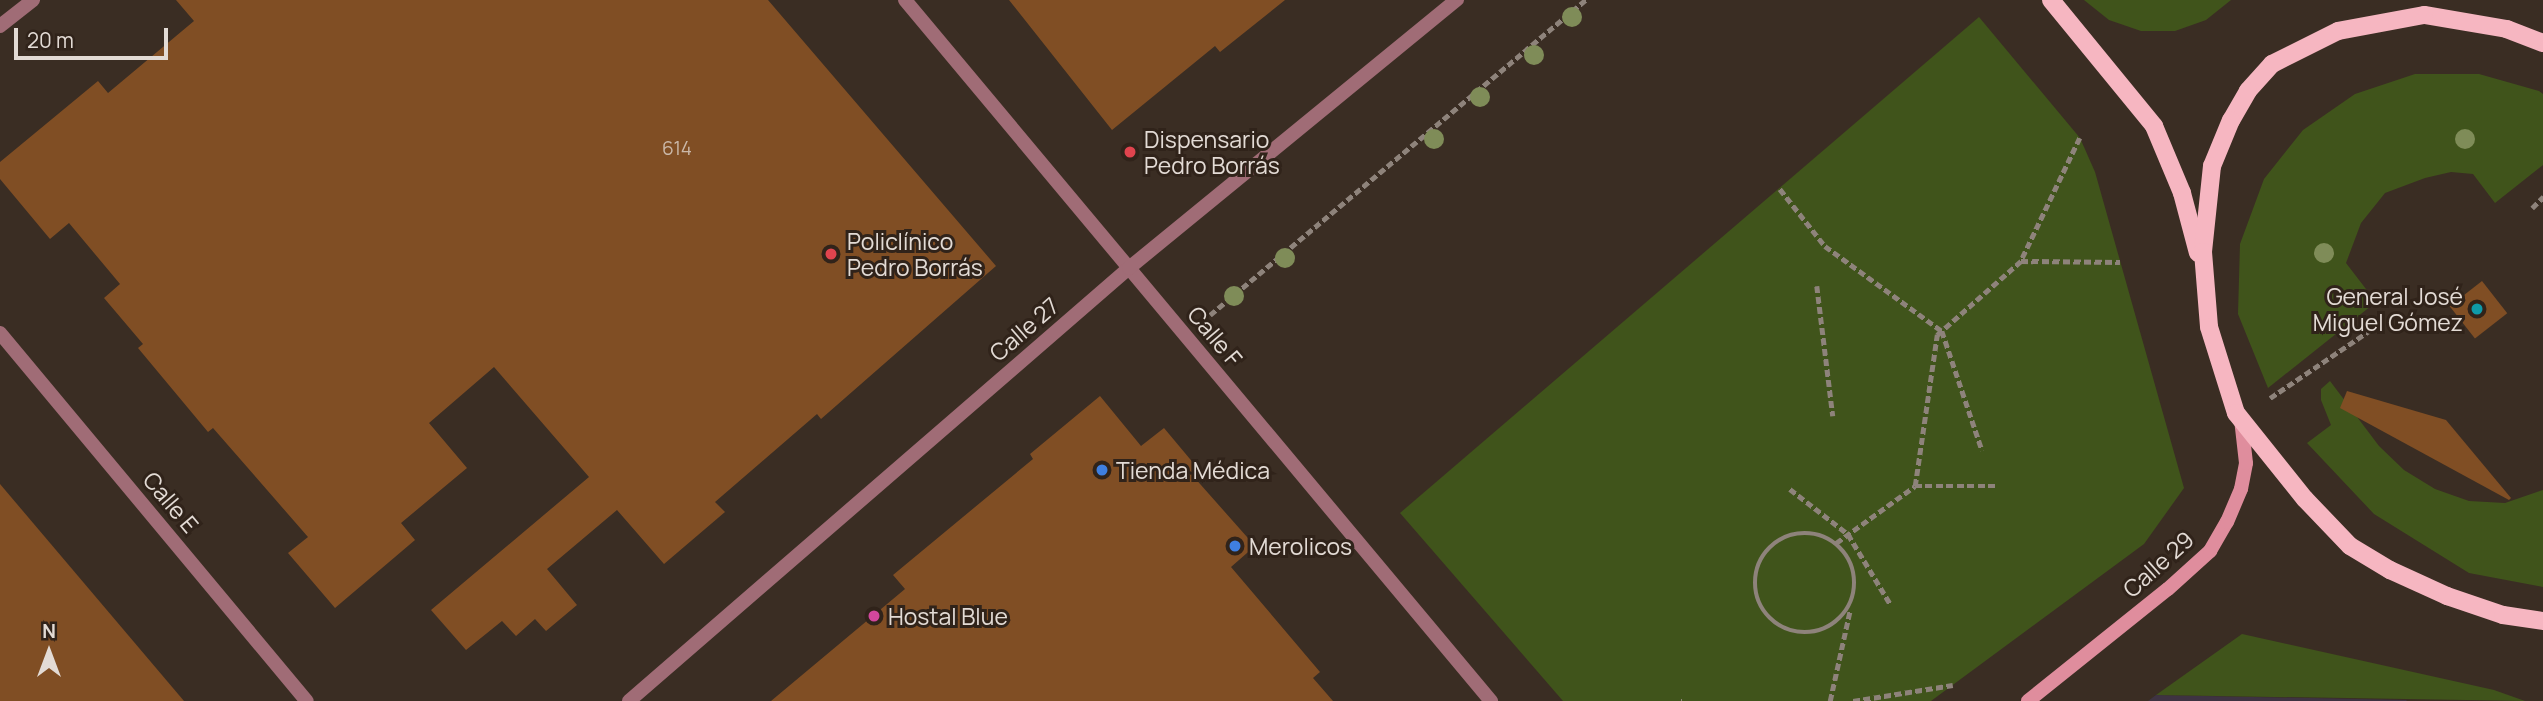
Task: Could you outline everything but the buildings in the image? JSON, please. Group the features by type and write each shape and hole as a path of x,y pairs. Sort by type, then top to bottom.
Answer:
{"main road":[{"path":"2051,0 2154,126 2182,193 2203,270"},
{"path":"2411,0 2424,15"},
{"path":"2543,43 2507,29 2424,15 2338,31 2272,64 2248,92 2231,120 2212,166 2205,208 2203,270 2208,327 2236,413 2274,463 2350,547 2390,570 2446,596 2503,615 2543,621"}],"street":[{"path":"0,26 33,0"},
{"name":"Calle F","path":"905,0 1491,701"},
{"name":"Calle 27","path":"629,701 1129,268 1457,0"},
{"name":"Calle E","path":"0,333 307,701"},
{"name":"Calle 29","path":"2028,701 2168,589 2210,551 2227,522 2241,489 2246,463 2241,419"}],"path":[{"path":"1186,336 1586,0"},
{"path":"1915,486 1937,335 2021,261 2080,138"},
{"path":"1780,189 1825,246 1942,331 1982,450"},
{"path":"2532,208 2543,197"},
{"path":"2021,261 2120,262"},
{"path":"1817,286 1833,416"},
{"path":"2241,419 2372,329"},
{"path":"1836,543 1915,486 1996,486"},
{"path":"1790,489 1848,534 1891,605"},
{"path":"1830,701 1856,588 1855,571 1848,556 1836,543 1822,535 1807,533 1777,541 1759,565 1756,595 1772,621 1800,633 1830,627 1851,605"},
{"path":"1853,701 1953,685"}],"shaded area":[{"path":"2156,695 2406,700 2407,701 2148,701"}],"green space":[{"path":"2084,0 2231,0 2206,20 2175,31 2141,31 2109,20"},
{"path":"1979,17 2080,138 2095,172 2184,488 2144,544 1931,701 1563,701 1400,513"},
{"path":"2415,74 2479,74 2539,91 2543,94 2543,165 2495,203 2473,174 2451,172 2425,178 2385,193 2361,223 2346,263 2376,302 2268,388 2238,314 2240,244 2264,179 2303,130 2355,94"},
{"path":"2330,381 2379,446 2404,470 2435,489 2469,501 2505,503 2543,490 2543,587 2469,573 2374,514 2307,443 2331,425 2321,400 2321,389"},
{"path":"2242,634 2494,690 2525,701 2156,695"}],"place":[{"name":"Dispensario Pedro Borrás","path":"1130,152"},
{"name":"Policlínico Pedro Borrás","path":"831,254"},
{"name":"General José Miguel Gómez","path":"2477,309"},
{"name":"Tienda Médica","path":"1102,470"},
{"name":"Merolicos","path":"1235,546"},
{"name":"Hostal Blue","path":"874,616"}]}
